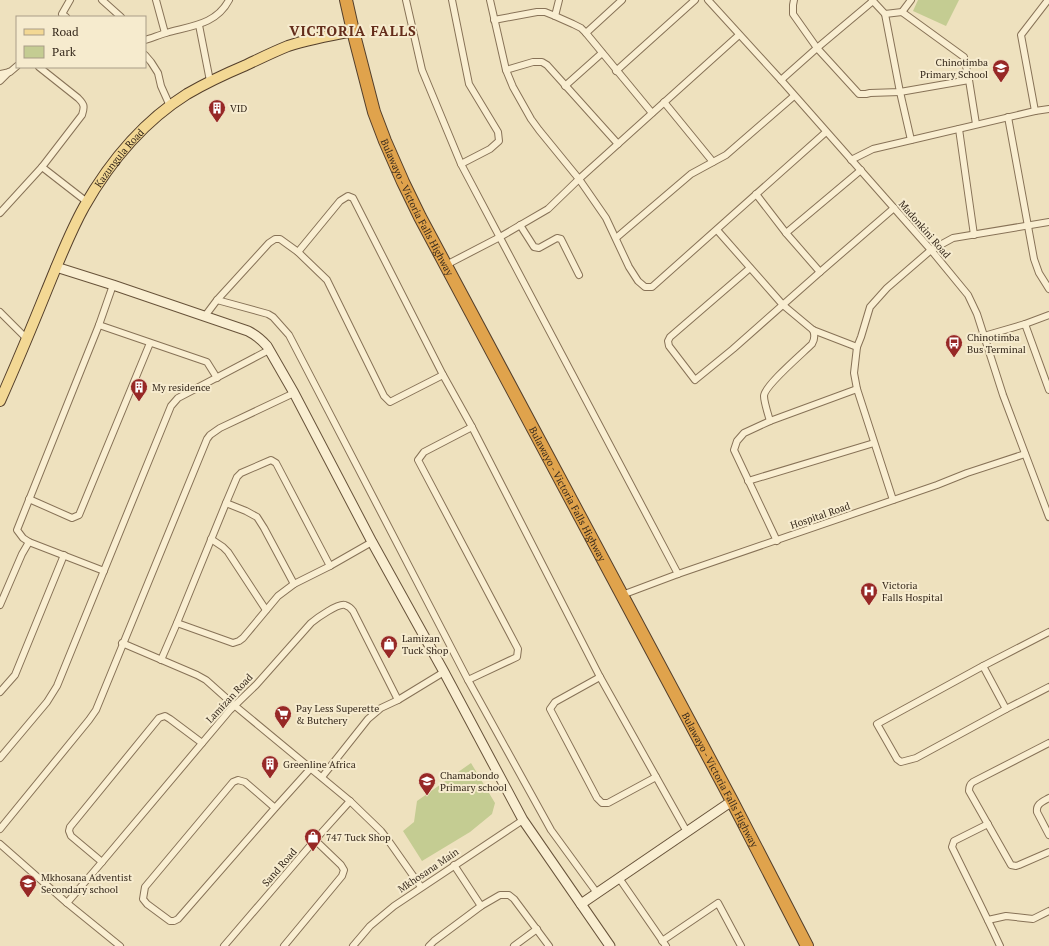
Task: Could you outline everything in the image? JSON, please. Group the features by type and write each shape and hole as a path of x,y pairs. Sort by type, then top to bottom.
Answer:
{"highway":[{"name":"Bulawayo - Victoria Falls Highway","path":"346,0 374,112 385,141 414,203 732,801 807,946"}],"main road":[{"name":"Kazungula Road","path":"0,401 67,240 101,179 122,152 149,124 170,106 210,81 289,46 316,38 353,31"}],"street":[{"path":"63,16 70,0"},
{"path":"102,0 120,16"},
{"path":"156,0 165,34"},
{"path":"146,40 199,25 212,19 221,12 230,0"},
{"path":"406,0 422,70 461,164 678,574"},
{"path":"452,0 469,84 498,132 499,141 490,149 461,164"},
{"path":"490,0 506,70 513,87 538,130 579,179 606,218 629,267 644,287 652,287 826,132"},
{"path":"555,16 559,0"},
{"path":"586,33 622,0"},
{"path":"616,71 696,0"},
{"path":"710,2 718,0"},
{"path":"794,0 792,5 793,14 817,48 859,94 900,92 969,80"},
{"path":"781,80 872,0 885,14 911,140"},
{"path":"902,12 911,0"},
{"path":"1035,111 1021,35 1048,0"},
{"name":"Madonkini Road","path":"710,2 861,170 968,295 977,314 1003,395 1049,517"},
{"path":"494,20 537,12 545,12 581,28 652,113"},
{"path":"885,14 902,12 964,57 976,124"},
{"path":"199,25 210,81"},
{"path":"446,265 548,209 579,179 739,35"},
{"path":"565,86 602,54"},
{"path":"146,55 158,73 161,86 170,106"},
{"path":"506,70 532,62 542,62 547,65 618,144"},
{"path":"0,81 16,67"},
{"path":"0,213 42,167 82,115 84,109 83,104 78,98 40,68"},
{"path":"0,74 10,72"},
{"path":"616,238 691,174 726,155 794,96"},
{"path":"664,102 713,162"},
{"path":"851,160 873,149 976,124 1049,109"},
{"path":"1008,117 1034,259 1039,273 1049,290"},
{"path":"959,129 974,235"},
{"path":"42,167 87,202"},
{"path":"786,233 861,170"},
{"path":"756,194 786,233 820,272"},
{"path":"298,252 340,201 348,196 353,198 600,677 686,832"},
{"path":"750,268 670,337 668,341 671,350 694,380 733,349 894,208"},
{"path":"893,500 857,389 854,373 857,347 870,308 888,288 931,250 954,238 1049,222"},
{"path":"520,225 534,247 539,248 557,238 561,239 580,275"},
{"path":"717,230 783,305 813,330 857,347"},
{"path":"205,316 217,300 269,243 275,239 280,239 298,252 327,280 384,396 390,402 444,375"},
{"path":"56,267 205,316 255,335 262,340 294,393 372,542 444,672 522,820 610,946"},
{"path":"104,571 29,542 23,538 17,530 99,326 113,285"},
{"path":"217,300 268,314 273,317 288,335 468,680 551,830 597,893"},
{"path":"0,312 27,339"},
{"path":"984,336 1049,315"},
{"path":"1025,324 1049,390"},
{"path":"99,326 207,362 217,378"},
{"path":"770,421 764,396 765,392 771,383 812,344 815,335 813,330"},
{"path":"29,499 72,518 79,515 150,343"},
{"path":"0,758 47,702 56,686 171,406 178,398 269,350"},
{"path":"777,540 734,450 737,441 744,433 770,421 857,389"},
{"path":"0,829 96,710 122,643 210,435 220,428 294,393"},
{"path":"468,680 517,657 518,649 418,460 424,452 472,427"},
{"path":"748,481 874,443"},
{"name":"Hospital Road","path":"622,595 678,574 1025,454"},
{"path":"161,660 235,481 241,473 271,460 276,463 330,566"},
{"path":"226,503 246,510 257,517 294,584"},
{"path":"211,539 228,552 266,610"},
{"path":"0,605 22,554 29,542"},
{"path":"177,623 233,643 239,641 278,596 294,584 330,566 372,542"},
{"path":"0,692 15,675 64,555"},
{"name":"Lamizan Road","path":"67,903 234,705 256,684 311,623 340,604 349,607 353,611 398,700"},
{"path":"1049,632 877,724 897,759 903,762 916,758 1049,687"},
{"path":"122,643 206,680 350,801 381,831 421,887"},
{"path":"983,666 1006,709"},
{"path":"322,778 368,719 381,708 398,700 444,672"},
{"path":"600,677 555,702 550,709 598,798 602,803 608,803 656,776"},
{"path":"102,862 70,836 70,826 160,718 165,716 202,743"},
{"path":"1049,743 973,782 969,786 969,791 1011,865 1019,865 1049,852"},
{"path":"275,808 245,782 238,780 233,782 145,887 143,899 147,904 170,921 178,919 311,768"},
{"path":"1049,798 1038,805 1037,808 1037,812 1049,835"},
{"name":"Sand Road","path":"224,946 350,801"},
{"path":"581,904 732,801"},
{"name":"Mkhosana Main","path":"353,946 370,926 394,906 522,820"},
{"path":"988,824 954,841 952,847 1000,946"},
{"path":"284,946 342,876 344,870 341,865 315,840"},
{"path":"0,844 67,903 120,946"},
{"path":"454,865 481,906"},
{"path":"619,878 664,943 718,903 741,946"},
{"path":"430,946 434,940 481,906 500,895 509,895 514,899 549,946"},
{"path":"988,920 1006,916 1033,919 1049,911"},
{"path":"514,946 537,929"}],"green space":[{"path":"918,0 959,0 946,26 913,11"},
{"path":"471,763 495,803 492,814 470,832 422,861 403,831 414,822 417,801"}],"place":[{"name":"Chinotimba Primary School","path":"1001,83"},
{"name":"VID","path":"217,123"},
{"name":"Chinotimba Bus Terminal","path":"954,358"},
{"name":"My residence","path":"139,402"},
{"name":"Victoria Falls Hospital","path":"869,606"},
{"name":"Lamizan Tuck Shop","path":"389,659"},
{"name":"Pay Less Superette & Butchery","path":"283,729"},
{"name":"Greenline Africa","path":"270,779"},
{"name":"Chamabondo Primary school","path":"427,796"},
{"name":"747 Tuck Shop","path":"313,852"},
{"name":"Mkhosana Adventist Secondary school","path":"28,898"}],"district":[{"name":"VICTORIA FALLS","path":"353,31"}]}
